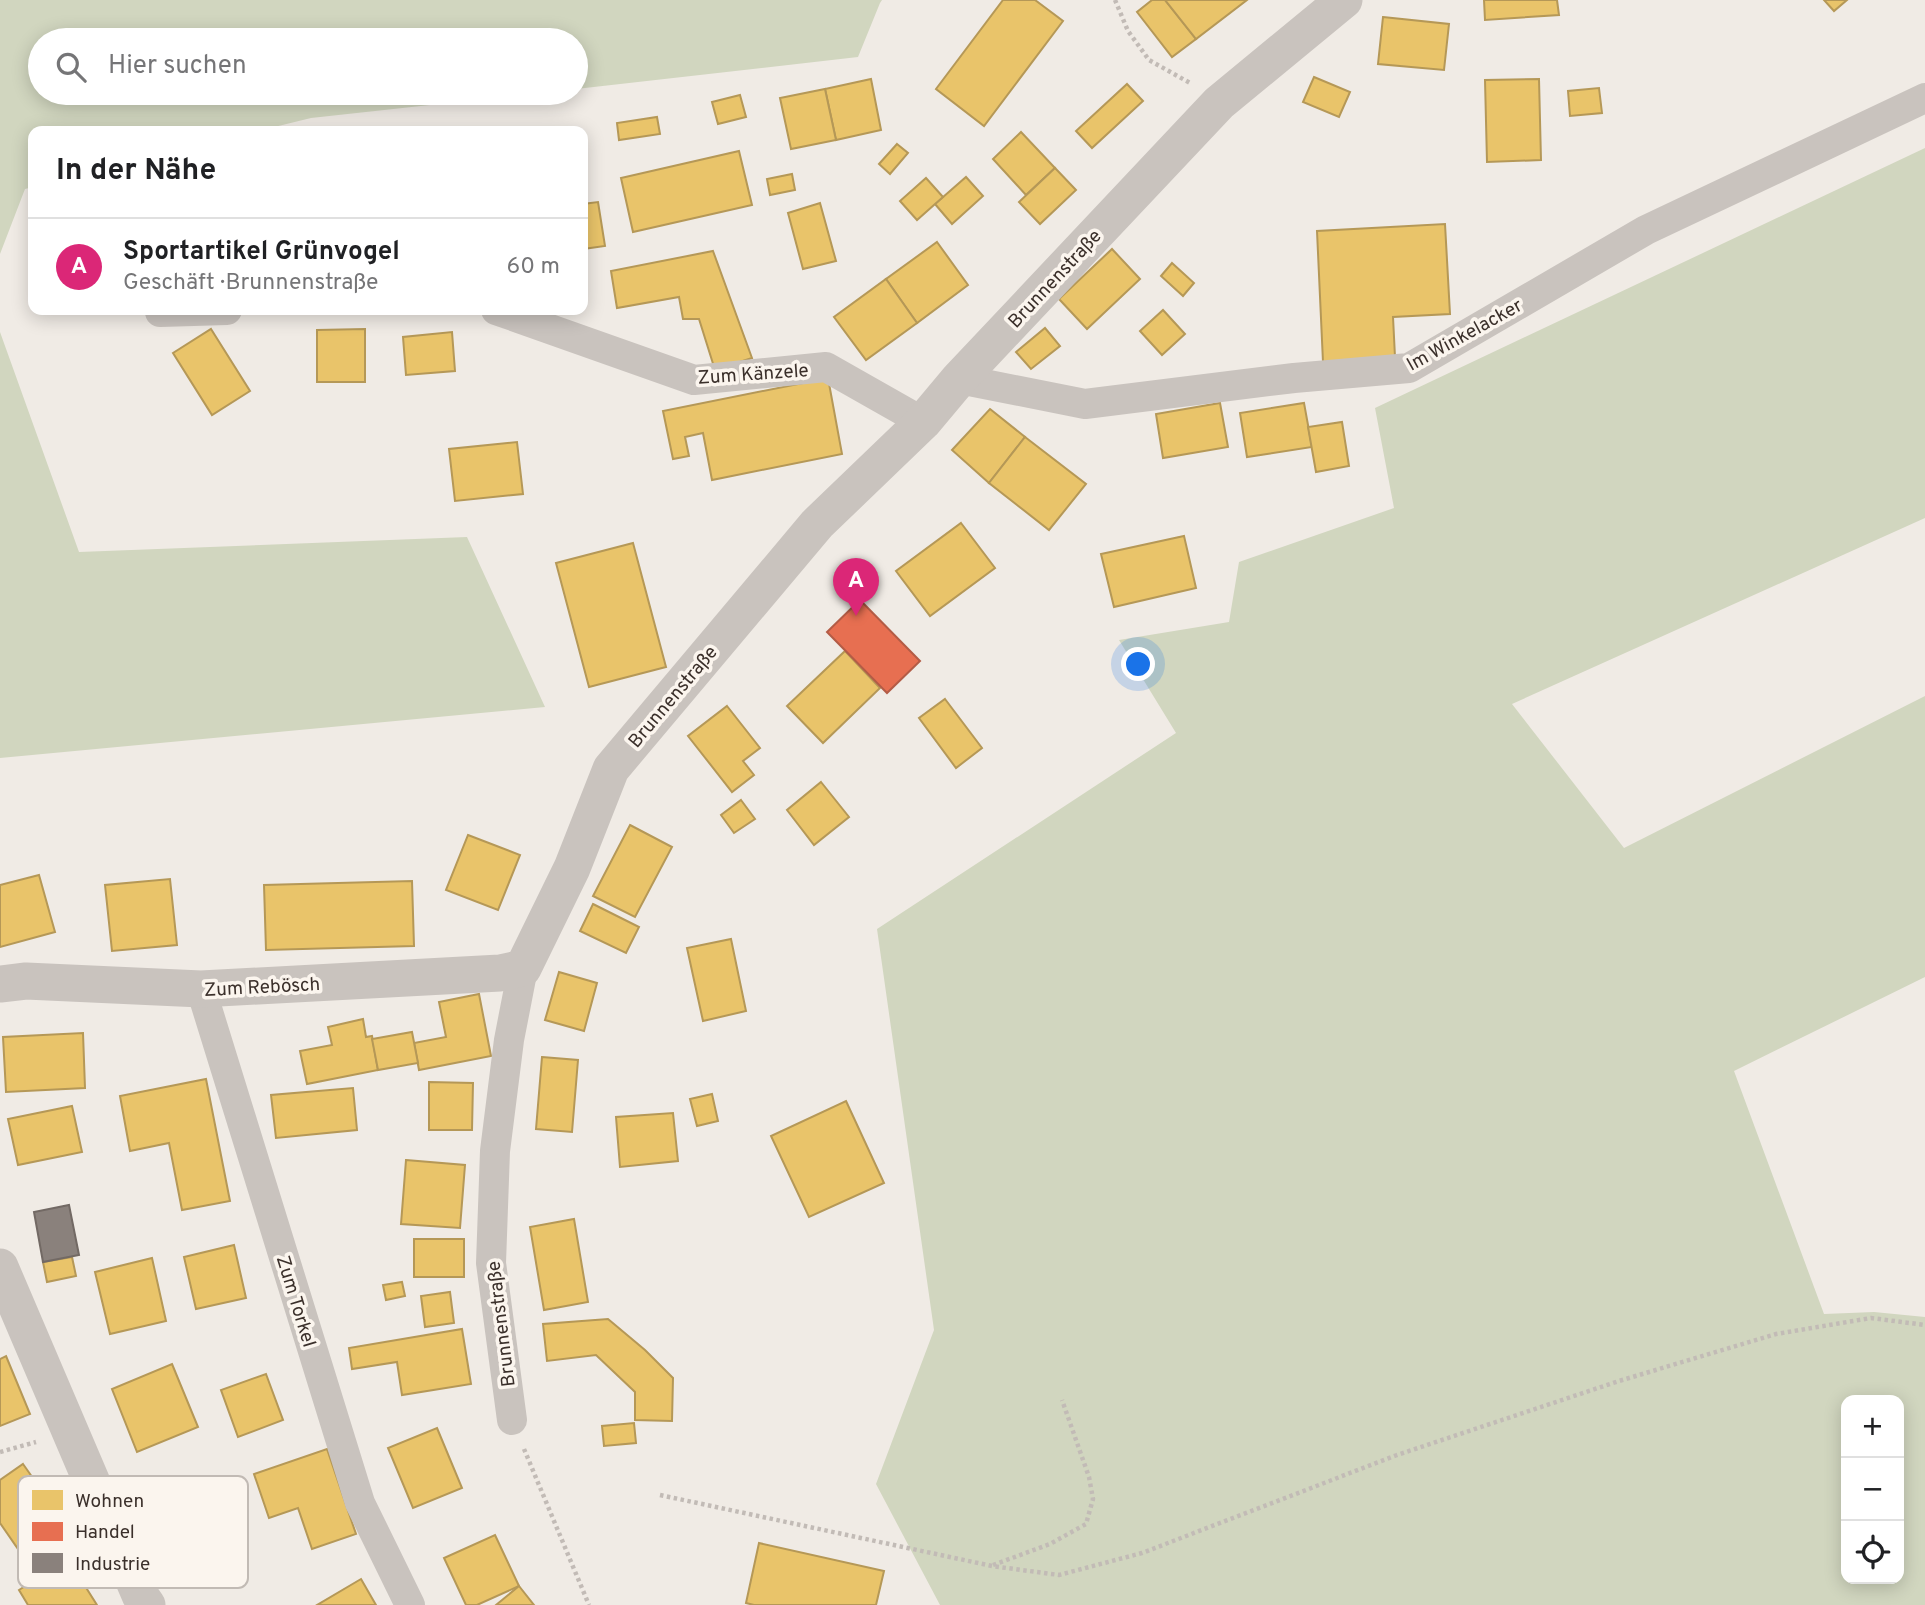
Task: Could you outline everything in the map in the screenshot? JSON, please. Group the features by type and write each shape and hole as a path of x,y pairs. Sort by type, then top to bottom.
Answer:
{"street":[{"name":"Brunnenstraße","path":"512,1420 491,1263 495,1151 509,1040 523,968 572,868 611,769 817,524 923,422 959,379 1219,103 1344,0"},
{"name":"Im Winkelacker","path":"959,379 1085,404 1294,378 1409,368 1646,230 1925,98"},
{"name":"Zum Känzele","path":"510,315 694,380 826,367 923,422"},
{"name":"Zum Rebösch","path":"0,984 26,981 201,989 500,973 523,968"},
{"name":"Zum Torkel","path":"201,989 360,1503 410,1605"},
{"path":"0,1267 89,1476"},
{"path":"137,1588 146,1605"}],"path":[{"path":"1115,0 1128,31 1149,60 1200,88 1219,103"},
{"path":"660,1495 992,1566 1059,1575 1142,1553 1397,1455 1619,1381 1776,1334 1871,1318 1925,1325"},
{"path":"992,1566 1050,1544 1086,1524 1093,1499 1062,1399"},
{"path":"512,1420 589,1605"}],"green space":[{"path":"0,0 882,0 858,57 588,88 588,28 28,28 28,105 430,105 311,118 278,126 28,126 28,188 25,189 0,254"},
{"path":"1925,148 1925,518 1512,704 1624,848 1925,696 1925,977 1734,1071 1824,1314 1874,1312 1925,1317 1925,1605 940,1605 876,1484 934,1330 877,929 1176,733 1119,640 1229,622 1239,562 1394,508 1375,408"},
{"path":"0,332 79,552 467,537 545,707 0,758"}],"building: Wohnen":[{"path":"1003,0 1035,0 1063,21 984,126 936,89"},
{"path":"1152,0 1165,0 1196,39 1172,57 1137,12"},
{"path":"1165,0 1247,0 1196,39"},
{"path":"1484,0 1557,0 1559,15 1485,20"},
{"path":"1824,0 1847,0 1834,11"},
{"path":"1383,17 1449,24 1444,70 1378,64"},
{"path":"1314,77 1350,92 1339,117 1303,102"},
{"path":"871,79 881,130 836,140 825,89"},
{"path":"1539,79 1541,160 1487,162 1485,80"},
{"path":"1127,84 1143,101 1092,148 1076,131"},
{"path":"1599,88 1602,113 1570,116 1568,91"},
{"path":"825,89 836,140 791,149 780,98"},
{"path":"740,95 746,117 718,124 712,102"},
{"path":"657,117 660,134 619,140 617,123"},
{"path":"1021,132 1055,168 1026,195 993,159"},
{"path":"897,144 908,153 890,174 879,164"},
{"path":"739,151 752,205 633,232 621,178"},
{"path":"1055,168 1076,190 1040,224 1019,202"},
{"path":"792,174 795,190 770,195 767,179"},
{"path":"966,177 983,196 952,224 935,204"},
{"path":"926,178 943,197 917,220 900,201"},
{"path":"598,202 605,246 588,248 588,203"},
{"path":"820,203 836,261 803,269 788,213"},
{"path":"1445,224 1450,314 1393,317 1395,357 1323,362 1317,231"},
{"path":"937,242 968,285 917,323 886,279"},
{"path":"1112,249 1140,279 1087,329 1059,299"},
{"path":"713,251 752,358 715,370 699,319 683,319 679,297 617,308 611,271"},
{"path":"1172,263 1194,283 1183,296 1161,276"},
{"path":"886,279 917,323 866,360 834,317"},
{"path":"1163,310 1185,334 1162,355 1140,331"},
{"path":"1045,328 1060,346 1031,369 1016,352"},
{"path":"211,329 250,391 212,415 173,353"},
{"path":"365,329 365,382 317,382 317,330"},
{"path":"452,332 455,371 406,375 403,337"},
{"path":"828,378 842,454 712,480 703,433 685,437 689,456 673,459 663,411"},
{"path":"1220,403 1228,447 1163,458 1156,414"},
{"path":"1304,403 1312,447 1247,457 1240,413"},
{"path":"990,409 1025,437 989,483 952,450"},
{"path":"1342,422 1349,466 1316,472 1308,427"},
{"path":"1025,437 1086,484 1049,530 989,483"},
{"path":"517,442 523,494 455,501 449,449"},
{"path":"961,523 995,568 930,616 896,571"},
{"path":"1184,536 1196,588 1114,607 1101,554"},
{"path":"633,543 666,667 589,687 556,563"},
{"path":"845,651 880,688 823,743 787,706"},
{"path":"945,699 982,748 956,768 919,718"},
{"path":"727,706 760,748 743,761 754,775 732,792 688,736"},
{"path":"821,782 849,817 814,845 787,810"},
{"path":"741,800 755,819 734,833 721,815"},
{"path":"630,825 672,847 635,917 593,896"},
{"path":"468,835 520,855 498,910 446,890"},
{"path":"39,875 55,932 0,947 0,885"},
{"path":"170,879 177,945 112,951 105,885"},
{"path":"412,881 414,946 266,950 264,885"},
{"path":"593,904 639,927 626,953 580,931"},
{"path":"731,939 746,1011 703,1021 687,948"},
{"path":"559,972 597,983 584,1031 545,1020"},
{"path":"479,994 491,1056 419,1070 414,1043 446,1037 439,1002"},
{"path":"363,1019 366,1037 372,1036 378,1070 307,1084 300,1051 332,1045 328,1027"},
{"path":"412,1032 418,1063 378,1070 372,1039"},
{"path":"83,1033 85,1088 6,1092 3,1037"},
{"path":"542,1057 578,1060 572,1132 536,1129"},
{"path":"206,1079 230,1201 182,1210 169,1143 130,1151 120,1096"},
{"path":"429,1082 473,1083 472,1130 429,1130"},
{"path":"353,1088 357,1130 276,1138 271,1095"},
{"path":"712,1094 718,1121 697,1126 690,1099"},
{"path":"846,1101 884,1183 809,1217 771,1136"},
{"path":"72,1106 82,1152 18,1165 8,1119"},
{"path":"673,1113 678,1161 620,1167 616,1117"},
{"path":"406,1160 465,1165 460,1228 401,1224"},
{"path":"574,1219 588,1302 544,1310 530,1227"},
{"path":"414,1239 464,1239 464,1277 414,1277"},
{"path":"234,1245 246,1298 196,1309 184,1257"},
{"path":"72,1257 76,1276 47,1282 43,1262"},
{"path":"152,1258 166,1321 110,1334 95,1272"},
{"path":"402,1282 405,1296 386,1300 383,1285"},
{"path":"450,1292 454,1323 425,1327 421,1296"},
{"path":"608,1319 673,1378 672,1421 635,1420 635,1392 596,1355 547,1361 543,1324"},
{"path":"462,1329 471,1384 402,1395 397,1362 352,1369 349,1348"},
{"path":"6,1356 30,1414 0,1426 0,1359"},
{"path":"172,1364 198,1427 137,1452 112,1389"},
{"path":"266,1374 283,1420 238,1437 221,1390"},
{"path":"634,1423 636,1443 604,1446 602,1426"},
{"path":"437,1428 462,1488 413,1508 388,1448"},
{"path":"327,1449 356,1534 312,1549 298,1508 269,1518 254,1474"},
{"path":"23,1464 31,1476 18,1476 18,1549 0,1523 0,1480"},
{"path":"495,1535 519,1586 477,1605 466,1605 444,1558"},
{"path":"759,1543 884,1571 876,1605 746,1603"},
{"path":"361,1579 376,1605 317,1605"},
{"path":"519,1586 534,1605 496,1605"},
{"path":"86,1588 97,1605 28,1605 19,1590"}],"building: Handel":[{"path":"860,600 920,661 887,693 827,632"}],"building: Industrie":[{"path":"69,1205 79,1255 43,1262 34,1212"}],"place":[{"name":"Sportartikel Grünvogel","path":"856,616"}]}
